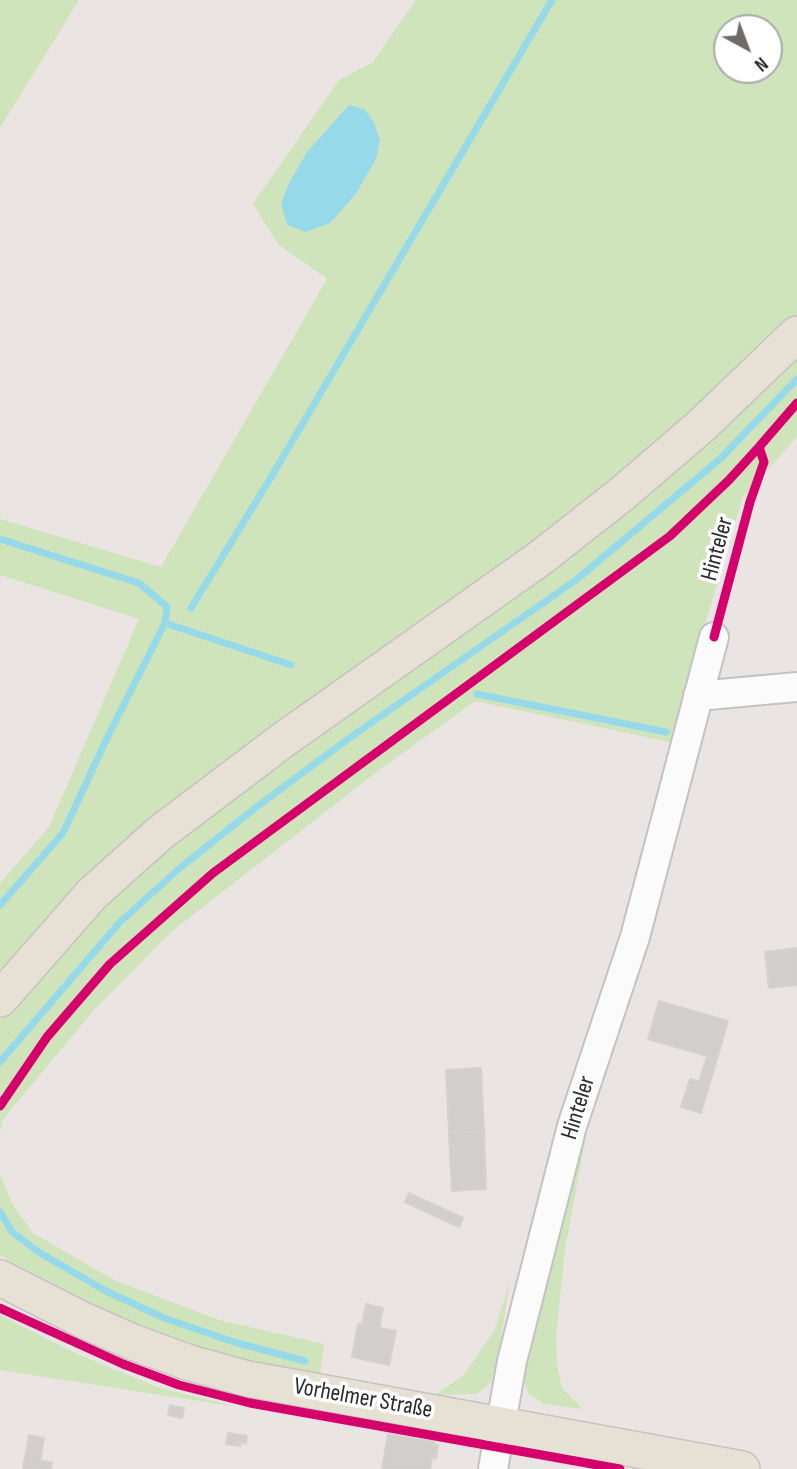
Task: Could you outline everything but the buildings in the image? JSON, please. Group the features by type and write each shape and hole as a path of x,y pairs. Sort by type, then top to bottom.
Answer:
{"main road":[{"path":"0,999 92,894 160,833 283,740 539,559 701,426 797,334"},
{"name":"Vorhelmer Straße","path":"0,1278 85,1321 190,1363 248,1379 473,1418 720,1467"}],"street":[{"name":"Hinteler","path":"494,1469 505,1395 518,1337 572,1126 635,937 714,637"},
{"path":"698,696 797,687"}],"green space":[{"path":"0,0 79,0 0,128"},
{"path":"416,0 797,0 797,437 743,497 670,742 475,701 382,768 171,932 94,1010 3,1119 0,1133 0,883 49,827 139,619 0,575 0,519 161,567 327,279 279,245 253,204 339,80 373,62"},
{"path":"595,1089 565,1249 556,1336 557,1364 562,1388 583,1409 544,1404 529,1394 524,1383 526,1361"},
{"path":"0,1174 12,1204 33,1233 114,1280 219,1320 324,1344 320,1377 274,1370 147,1333 13,1264 0,1255"},
{"path":"510,1281 495,1375 477,1394 435,1395 464,1375 494,1331"},
{"path":"0,1315 75,1353 160,1388 238,1407 0,1370"}],"water":[{"path":"349,105 364,109 373,121 380,140 376,159 355,195 330,223 306,232 287,225 281,204 288,185 307,152"}],"waterway":[{"path":"191,608 552,0"},
{"path":"0,1062 120,922 181,867 348,739 576,580 721,458 797,379"},
{"path":"0,539 139,583 167,607 165,623 63,833 0,905"},
{"path":"165,623 291,665"},
{"path":"477,694 666,732"},
{"path":"0,1212 12,1232 40,1253 106,1291 164,1318 234,1342 305,1361"}],"cycle path":[{"path":"714,637 750,502 764,462 759,447 797,403"},
{"path":"0,1106 47,1037 110,964 213,873 670,536 729,480 759,447"},
{"path":"0,1308 123,1364 179,1385 250,1403 620,1469"}]}
